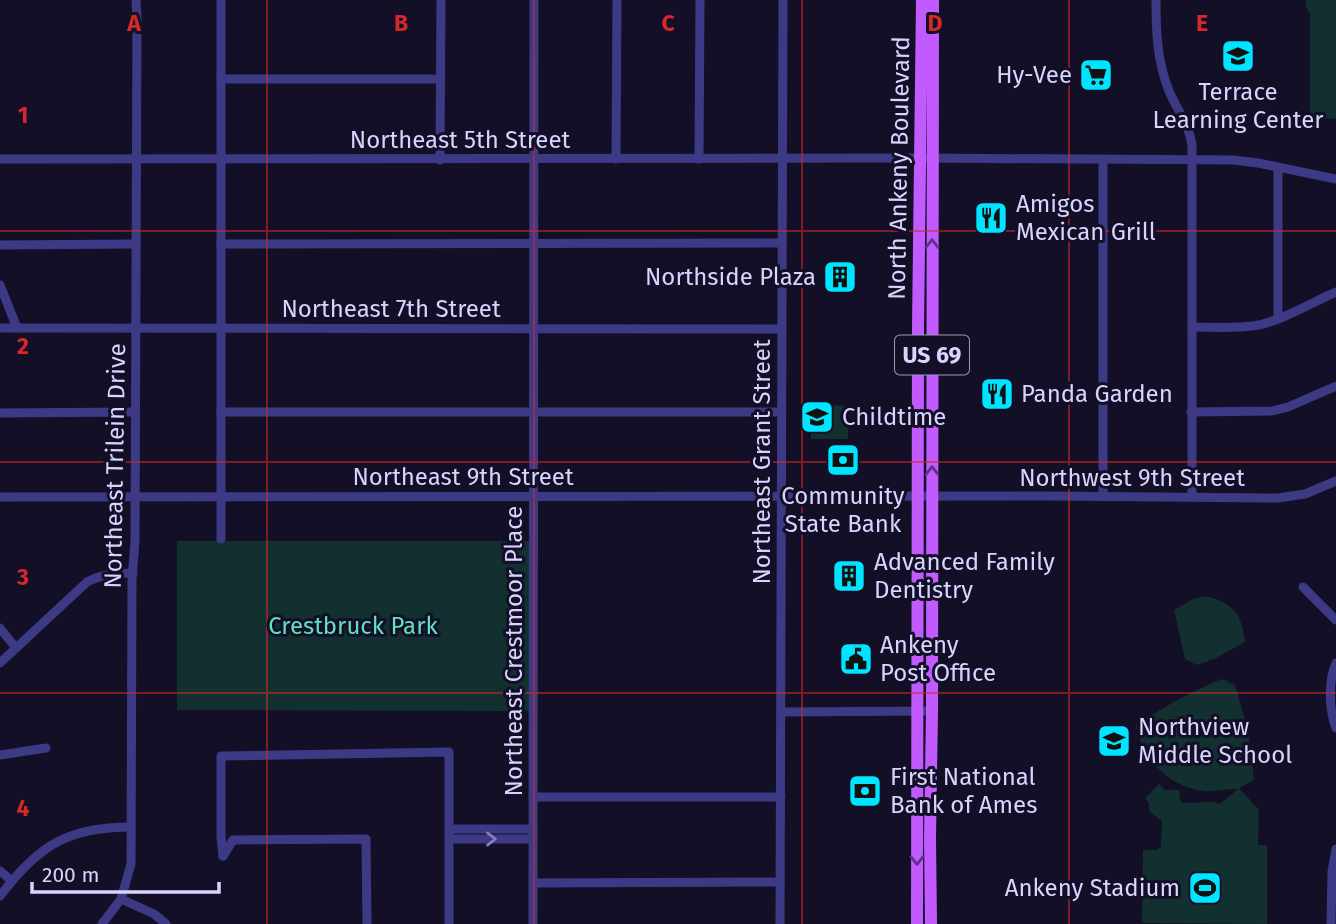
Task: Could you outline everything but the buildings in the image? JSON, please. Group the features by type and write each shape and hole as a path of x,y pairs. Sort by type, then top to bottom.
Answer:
{"main road":[{"name":"North Ankeny Boulevard","path":"922,0 926,158"},
{"name":"North Ankeny Boulevard","path":"931,924 932,711 918,327 933,0"},
{"name":"North Ankeny Boulevard","path":"917,924 925,497"}],"street":[{"name":"Northeast Trilein Drive","path":"103,924 121,899 131,864 136,0"},
{"path":"221,0 221,539"},
{"path":"440,160 441,0"},
{"name":"Northeast Crestmoor Place","path":"533,924 534,0"},
{"path":"617,0 617,159"},
{"path":"699,159 700,0"},
{"name":"Northeast Grant Street","path":"780,924 783,0"},
{"path":"1156,0 1156,35 1160,61 1170,92 1189,130 1192,146 1192,497"},
{"path":"221,79 440,79"},
{"name":"Northeast 5th Street","path":"0,159 1233,160 1336,179"},
{"path":"1103,160 1103,496"},
{"path":"1278,167 1278,318"},
{"path":"221,244 782,243"},
{"path":"0,245 135,244"},
{"path":"0,285 17,328"},
{"path":"1192,327 1259,325 1336,292"},
{"name":"Northeast 7th Street","path":"0,328 782,329"},
{"path":"1191,412 1280,410 1336,386"},
{"path":"0,413 135,412"},
{"path":"221,412 781,412"},
{"name":"Northwest 9th Street","path":"925,497 1289,497 1311,492 1336,481"},
{"name":"Northeast 9th Street","path":"0,497 925,497"},
{"path":"0,663 87,582 110,573 132,573"},
{"path":"1303,587 1336,620"},
{"path":"0,628 16,648"},
{"path":"1336,663 1331,681 1332,713 1336,728"},
{"path":"781,712 932,711"},
{"path":"0,755 46,748"},
{"path":"233,841 223,856 221,756 449,752 449,924"},
{"path":"533,797 781,797"},
{"path":"0,896 30,861 49,846 70,835 90,829 131,827"},
{"path":"450,834 533,834"},
{"path":"221,837 233,841 366,839 367,924"},
{"path":"1331,924 1332,872 1336,849"},
{"path":"0,870 12,881"},
{"path":"533,883 780,882"},
{"path":"121,899 154,914 166,924"}],"green space":[{"path":"1306,0 1336,0 1336,119 1310,118 1310,14"},
{"path":"825,405 848,406 848,439 811,439 811,428 825,428"},
{"name":"Crestbruck Park","path":"177,541 529,541 530,711 177,710"},
{"path":"1205,596 1223,602 1234,611 1241,624 1245,642 1197,665 1185,659 1174,610 1193,599"},
{"name":"Ankeny Stadium","path":"1222,679 1235,685 1248,730 1254,780 1239,788 1259,810 1258,845 1267,845 1267,924 1142,923 1143,850 1156,850 1161,847 1162,821 1149,811 1149,803 1145,798 1159,784 1165,790 1179,790 1182,803 1220,804 1238,789 1204,791 1179,784 1151,760 1144,749 1136,725 1178,700"}],"place":[{"name":"Terrace Learning Center","path":"1238,56"},
{"name":"Hy-Vee","path":"1096,75"},
{"name":"Amigos Mexican Grill","path":"991,218"},
{"name":"Northside Plaza","path":"840,277"},
{"name":"Panda Garden","path":"997,394"},
{"name":"Childtime","path":"817,417"},
{"name":"Community State Bank","path":"843,460"},
{"name":"Advanced Family Dentistry","path":"849,576"},
{"name":"Ankeny Post Office","path":"856,659"},
{"name":"Northview Middle School","path":"1114,741"},
{"name":"First National Bank of Ames","path":"865,791"},
{"name":"Ankeny Stadium","path":"1205,888"}]}
